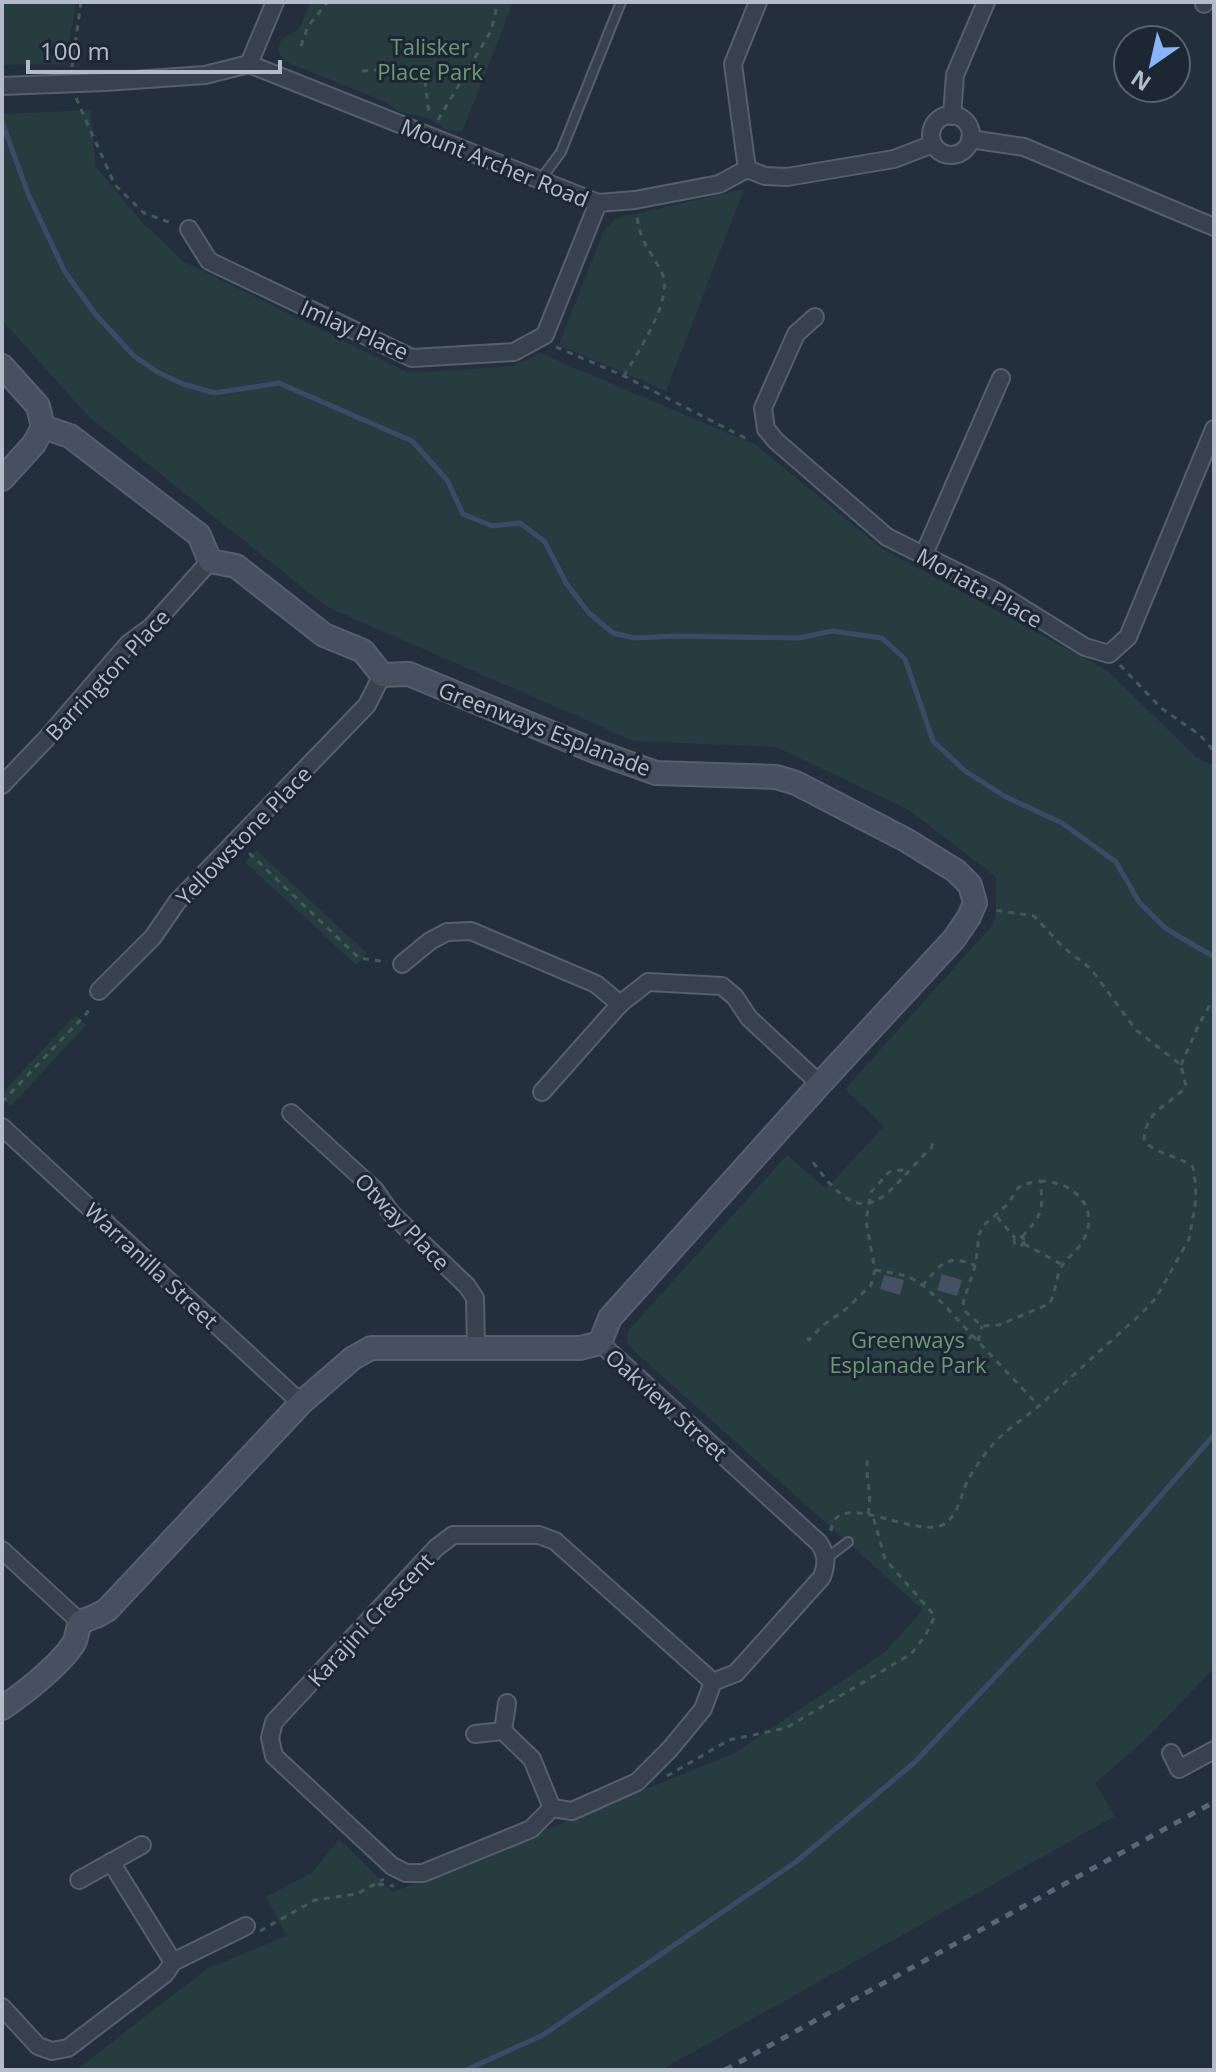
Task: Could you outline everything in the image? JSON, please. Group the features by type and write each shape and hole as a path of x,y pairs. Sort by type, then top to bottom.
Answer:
{"street":[{"path":"2,86 205,75 249,64 275,2"},
{"path":"758,2 733,64 747,169 765,176 787,177 894,159 933,144"},
{"path":"952,116 955,75 986,2"},
{"name":"Mount Archer Road","path":"249,64 598,203 635,200 719,184 747,169"},
{"path":"952,116 966,122 970,139 967,147 957,154 943,154 931,139 933,127 942,118 952,116"},
{"path":"970,139 1024,147 1214,227"},
{"path":"545,335 598,203"},
{"name":"Imlay Place","path":"189,229 209,261 412,358 514,352 545,335"},
{"path":"766,429 763,408 768,396 796,334 815,317"},
{"path":"2,366 38,406 43,427 34,444 2,479"},
{"path":"924,554 1001,378"},
{"path":"43,427 70,436 199,535 210,561 236,566 324,635 363,651 382,675"},
{"name":"Moriata Place","path":"766,429 887,537 995,591 1085,647 1109,654"},
{"path":"1109,654 1128,637 1214,429"},
{"name":"Barrington Place","path":"2,785 128,644 151,627 210,561"},
{"name":"Greenways Esplanade","path":"382,675 409,674 597,752 656,773 776,777 796,783 906,840 956,871 970,885 975,903"},
{"name":"Yellowstone Place","path":"99,991 153,937 177,902 367,705 382,675"},
{"path":"600,1343 610,1318 954,939 975,903"},
{"path":"402,964 430,941 447,932 471,931 596,984 620,1004"},
{"path":"542,1092 620,1004 648,982 722,986 735,997 749,1018 820,1084"},
{"name":"Otway Place","path":"291,1113 375,1190 391,1213 467,1286 475,1298 476,1348"},
{"name":"Warranilla Street","path":"2,1127 301,1403"},
{"name":"Oakview Street","path":"80,1622 107,1610 301,1403 353,1358 371,1348 580,1348 600,1343 819,1543 826,1556"},
{"name":"Karajini Crescent","path":"392,1866 274,1756 270,1738 274,1722 436,1548 453,1535 539,1535 555,1541 713,1682"},
{"path":"2,1550 80,1622 74,1641 66,1652 36,1683 2,1708"},
{"path":"552,1808 572,1811 637,1782 703,1709 713,1682 736,1673 822,1577 827,1564 826,1556"},
{"path":"503,1731 507,1703"},
{"path":"503,1731 532,1759 552,1808"},
{"path":"475,1734 503,1731"},
{"path":"1171,1753 1179,1769 1214,1750"},
{"path":"392,1866 406,1873 423,1873 531,1829 552,1808"},
{"path":"79,1880 142,1845"},
{"path":"111,1862 173,1962"},
{"path":"2,2007 38,2046 52,2051 68,2048 165,1974 173,1962 246,1926"}],"lane":[{"path":"540,180 561,152 621,2"},
{"path":"826,1556 848,1542"}],"path":[{"path":"81,2 70,83 115,185 144,213 189,229"},
{"path":"301,46 308,26 328,2"},
{"path":"438,120 491,31 498,2"},
{"path":"362,71 416,67 424,73 429,114"},
{"path":"624,376 657,316 663,297 663,276 643,243 635,200"},
{"path":"545,335 556,347 624,376 745,438 766,429"},
{"path":"1109,654 1161,708 1200,735 1214,751"},
{"path":"238,840 359,958 402,964"},
{"path":"975,903 1034,916 1063,947 1091,969 1136,1030 1181,1065"},
{"path":"2,1102 87,1013 99,991"},
{"path":"826,1556 832,1539 831,1522 846,1511 870,1514 908,1526 940,1527 949,1521 956,1512 967,1481 997,1439 1039,1405 1156,1298 1189,1239 1196,1187 1193,1167 1184,1160 1151,1148 1144,1141 1144,1130 1160,1107 1179,1095 1186,1086 1181,1065 1214,998"},
{"path":"813,1162 835,1190 857,1202 869,1204 888,1194 934,1141"},
{"path":"807,1338 809,1340 871,1285 875,1270 866,1221 871,1192 889,1172 901,1170 907,1173"},
{"path":"1060,1183 1079,1195 1088,1214 1087,1231 1058,1272 1052,1300 1045,1306 989,1327 982,1326 966,1312 963,1303 975,1265 979,1234 984,1225 996,1216 1018,1188 1025,1184 1060,1183"},
{"path":"1015,1238 1022,1237 1040,1217 1040,1184"},
{"path":"996,1216 1015,1238 1017,1246 1024,1244"},
{"path":"1022,1237 1024,1244 1063,1265"},
{"path":"922,1286 947,1261 960,1260 975,1265"},
{"path":"875,1270 904,1276 922,1286 1039,1405"},
{"path":"978,1341 982,1326"},
{"path":"966,1343 972,1335"},
{"path":"662,1779 729,1740 786,1728 911,1654 925,1636 935,1616 885,1559 870,1514 870,1483 866,1470 868,1457"},
{"path":"246,1926 252,1935 315,1900 357,1894 387,1877 392,1866"},
{"path":"378,1884 395,1886"}],"green space":[{"path":"2,2 76,2 65,64 2,65"},
{"name":"Talisker Place Park","path":"310,2 513,2 462,132 446,130 429,118 399,112 386,102 284,61 278,50 281,40 299,29"},
{"name":"Greenways Esplanade Park","path":"90,110 96,167 141,221 183,261 409,373 513,366 540,353 756,445 881,548 1108,671 1197,758 1214,766 1214,1668 1145,1740 1095,1783 1115,1816 661,2070 76,2070 208,1968 287,1936 266,1897 313,1872 339,1839 393,1892 735,1753 885,1652 923,1610 632,1349 627,1342 628,1331 787,1155 826,1189 884,1126 845,1089 991,927 996,916 996,877 909,810 776,747 634,741 327,607 88,416 2,320 2,114"},
{"path":"744,189 666,391 559,345 604,230 617,218"},
{"path":"256,850 367,953 356,965 245,862"},
{"path":"75,1015 86,1025 11,1106 2,1098 2,1093"}],"building":[{"path":"942,1274 962,1280 957,1296 937,1290"},
{"path":"884,1275 904,1280 900,1295 880,1289"}],"waterway":[{"path":"2,122 29,196 65,272 96,315 134,356 183,384 215,393 279,383 412,441 447,480 463,514 492,526 520,523 545,542 566,583 589,613 613,633 635,638 799,638 832,631 882,638 905,659 933,741 965,771 1006,797 1062,823 1116,862 1139,902 1165,928 1214,957"},
{"path":"466,2070 543,2035 797,1861 915,1762 1085,1582 1214,1435"}],"railway":[{"path":"725,2070 1214,1802"}]}
